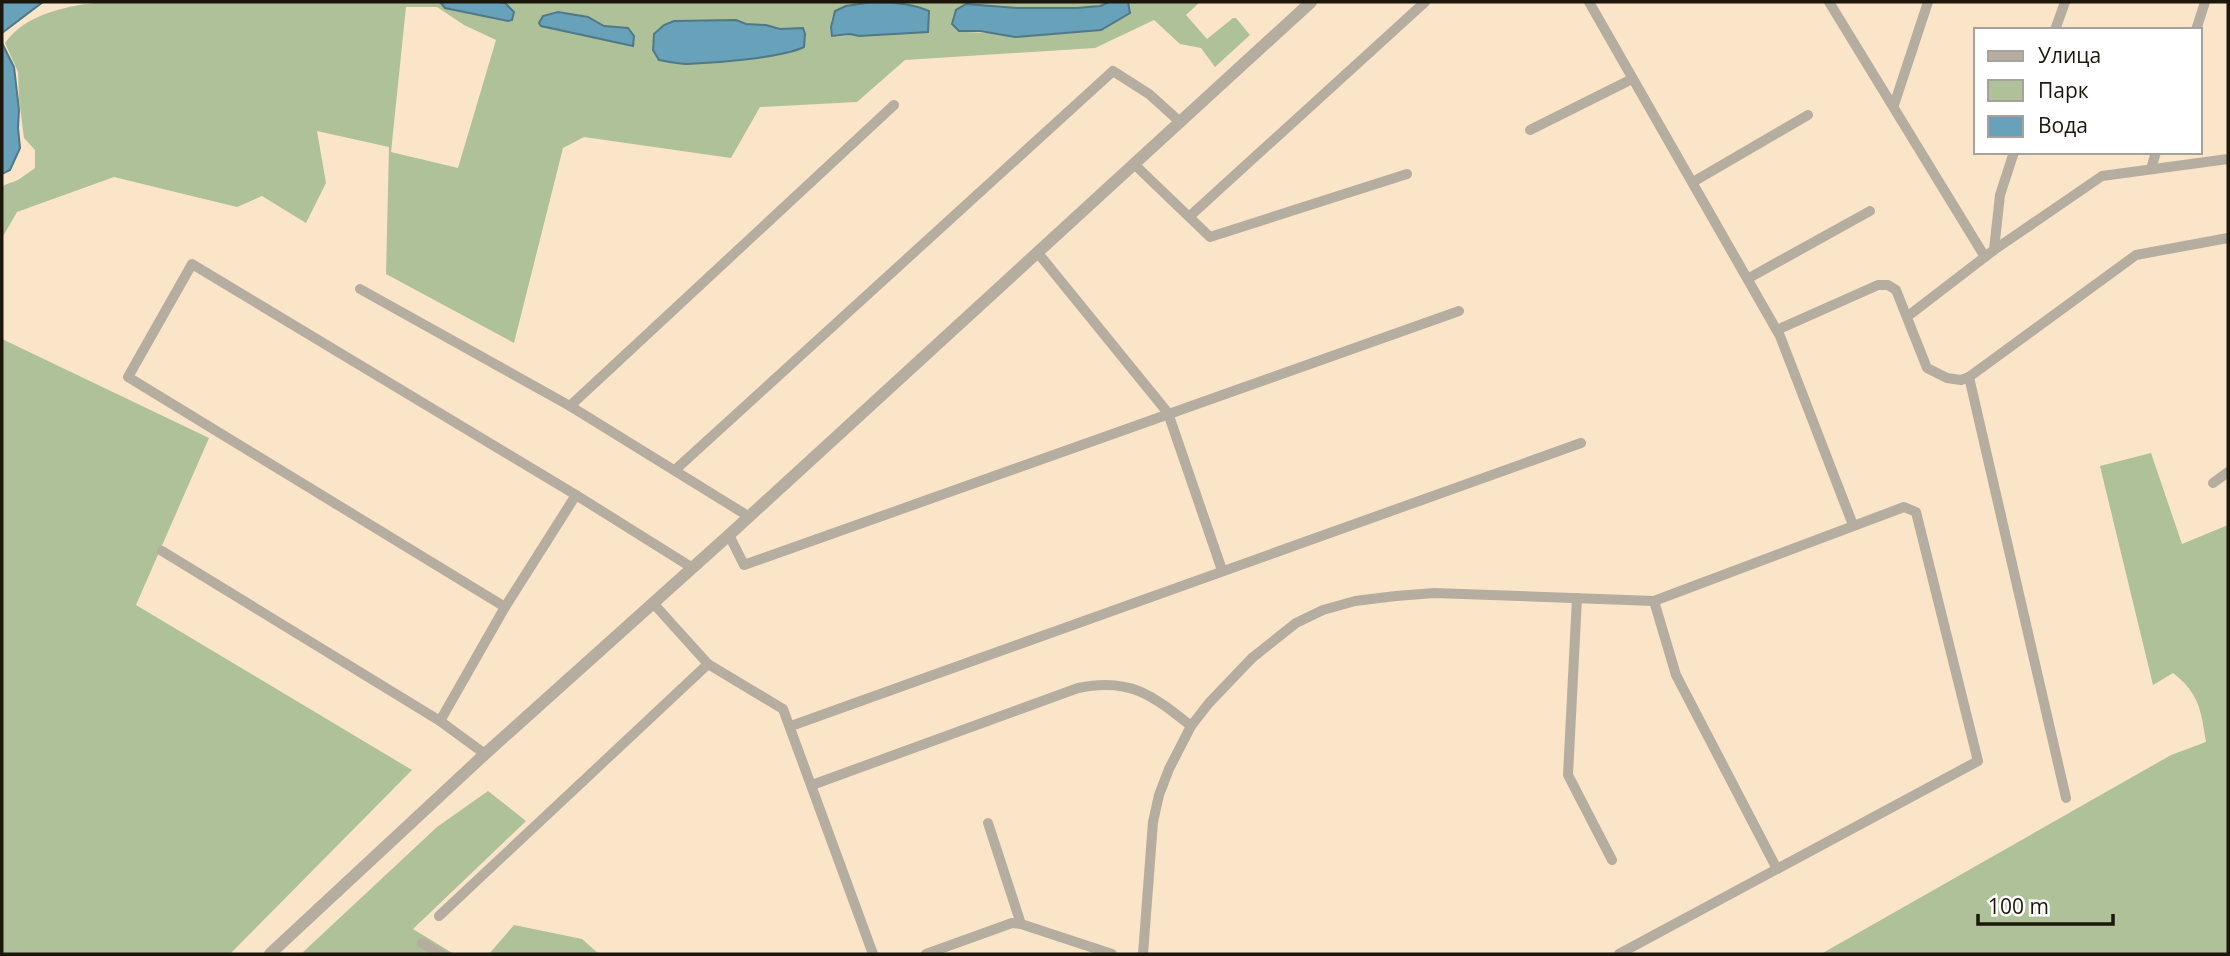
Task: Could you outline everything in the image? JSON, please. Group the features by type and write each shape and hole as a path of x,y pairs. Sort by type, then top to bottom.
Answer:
{"street":[{"path":"271,954 485,754 729,535 1311,2"},
{"path":"1190,216 1425,2"},
{"path":"1589,2 1777,330 1853,525"},
{"path":"1829,2 1990,253"},
{"path":"1894,105 1928,2"},
{"path":"2056,28 2065,2"},
{"path":"2197,28 2205,2"},
{"path":"675,470 1113,71 1149,94 1179,121"},
{"path":"1530,130 1632,79"},
{"path":"570,406 894,105"},
{"path":"1693,182 1808,115"},
{"path":"1990,253 2000,195 2013,154"},
{"path":"2151,169 2155,154"},
{"path":"1908,316 1990,253 2102,176 2228,159"},
{"path":"1135,164 1210,237 1407,174"},
{"path":"1749,278 1870,211"},
{"path":"1777,330 1878,285 1888,285 1896,290 1927,368 1947,378 1961,380 1969,377 2136,255 2228,238"},
{"path":"1038,253 1168,413 1222,570"},
{"path":"505,607 128,377 192,264 691,567"},
{"path":"360,289 570,406 748,516"},
{"path":"729,535 744,565 1459,311"},
{"path":"1969,377 2066,798"},
{"path":"790,726 1581,443"},
{"path":"2213,483 2228,472"},
{"path":"440,721 505,607 576,495"},
{"path":"1143,954 1153,822 1169,769 1191,726 1227,683 1260,651 1296,623 1323,610 1355,601 1434,593 1654,601 1904,507 1916,512 1979,761 1619,954"},
{"path":"162,551 440,721 485,754"},
{"path":"1577,598 1568,775 1612,860"},
{"path":"1654,601 1676,675 1777,869"},
{"path":"653,603 708,664 783,709 873,954"},
{"path":"439,916 708,664"},
{"path":"812,785 1078,688 1093,685 1122,685 1148,693 1191,726"},
{"path":"989,822 1021,924"},
{"path":"926,954 1012,923 1112,954"},
{"path":"422,943 441,954"}],"green space":[{"path":"440,2 445,8 514,12 505,3 499,2 873,2 842,8 833,16 831,34 859,36 929,29 929,11 890,2 1109,2 1096,6 1060,9 966,4 966,32 987,33 1101,30 1130,13 1128,2 1200,2 1186,15 1207,39 1233,18 1236,18 1250,35 1215,67 1201,48 1180,44 1154,20 1095,48 905,60 857,102 760,107 731,158 584,137 563,148 514,343 386,274 389,147 317,131 326,183 306,223 262,196 237,207 114,177 17,212 2,238 2,186 18,180 35,168 35,150 24,138 18,72 5,43 25,24 37,18 63,8 91,3","holes":["406,7 437,7 464,25 496,40 458,168 391,152","736,20 783,29 796,50 685,64 660,60 652,44 674,21"]},
{"path":"2,339 209,438 136,605 412,770 230,954 2,954"},
{"path":"2151,453 2182,544 2228,525 2228,954 1821,954 2171,755 2206,742 2194,695 2182,680 2173,673 2153,685 2100,466"},
{"path":"488,791 526,821 413,929 454,954 301,954 437,827"},
{"path":"514,925 582,939 599,954 489,954"}],"water":[{"path":"2,2 43,2 2,33"},
{"path":"440,2 499,2 505,3 514,12 512,20 508,21 445,8"},
{"path":"873,2 902,4 929,11 928,32 832,36 835,11 846,6"},
{"path":"1109,2 1128,2 1130,13 1101,30 1015,37 980,31 959,31 952,24 956,10 966,4 1017,8 1077,8 1100,6"},
{"path":"558,12 588,17 604,26 628,28 634,36 633,46 541,26 539,23 543,16"},
{"path":"736,20 780,29 803,28 804,47 764,57 687,64 659,60 653,50 654,34 674,21"},
{"path":"2,43 14,67 20,148 10,170 2,174"}]}
